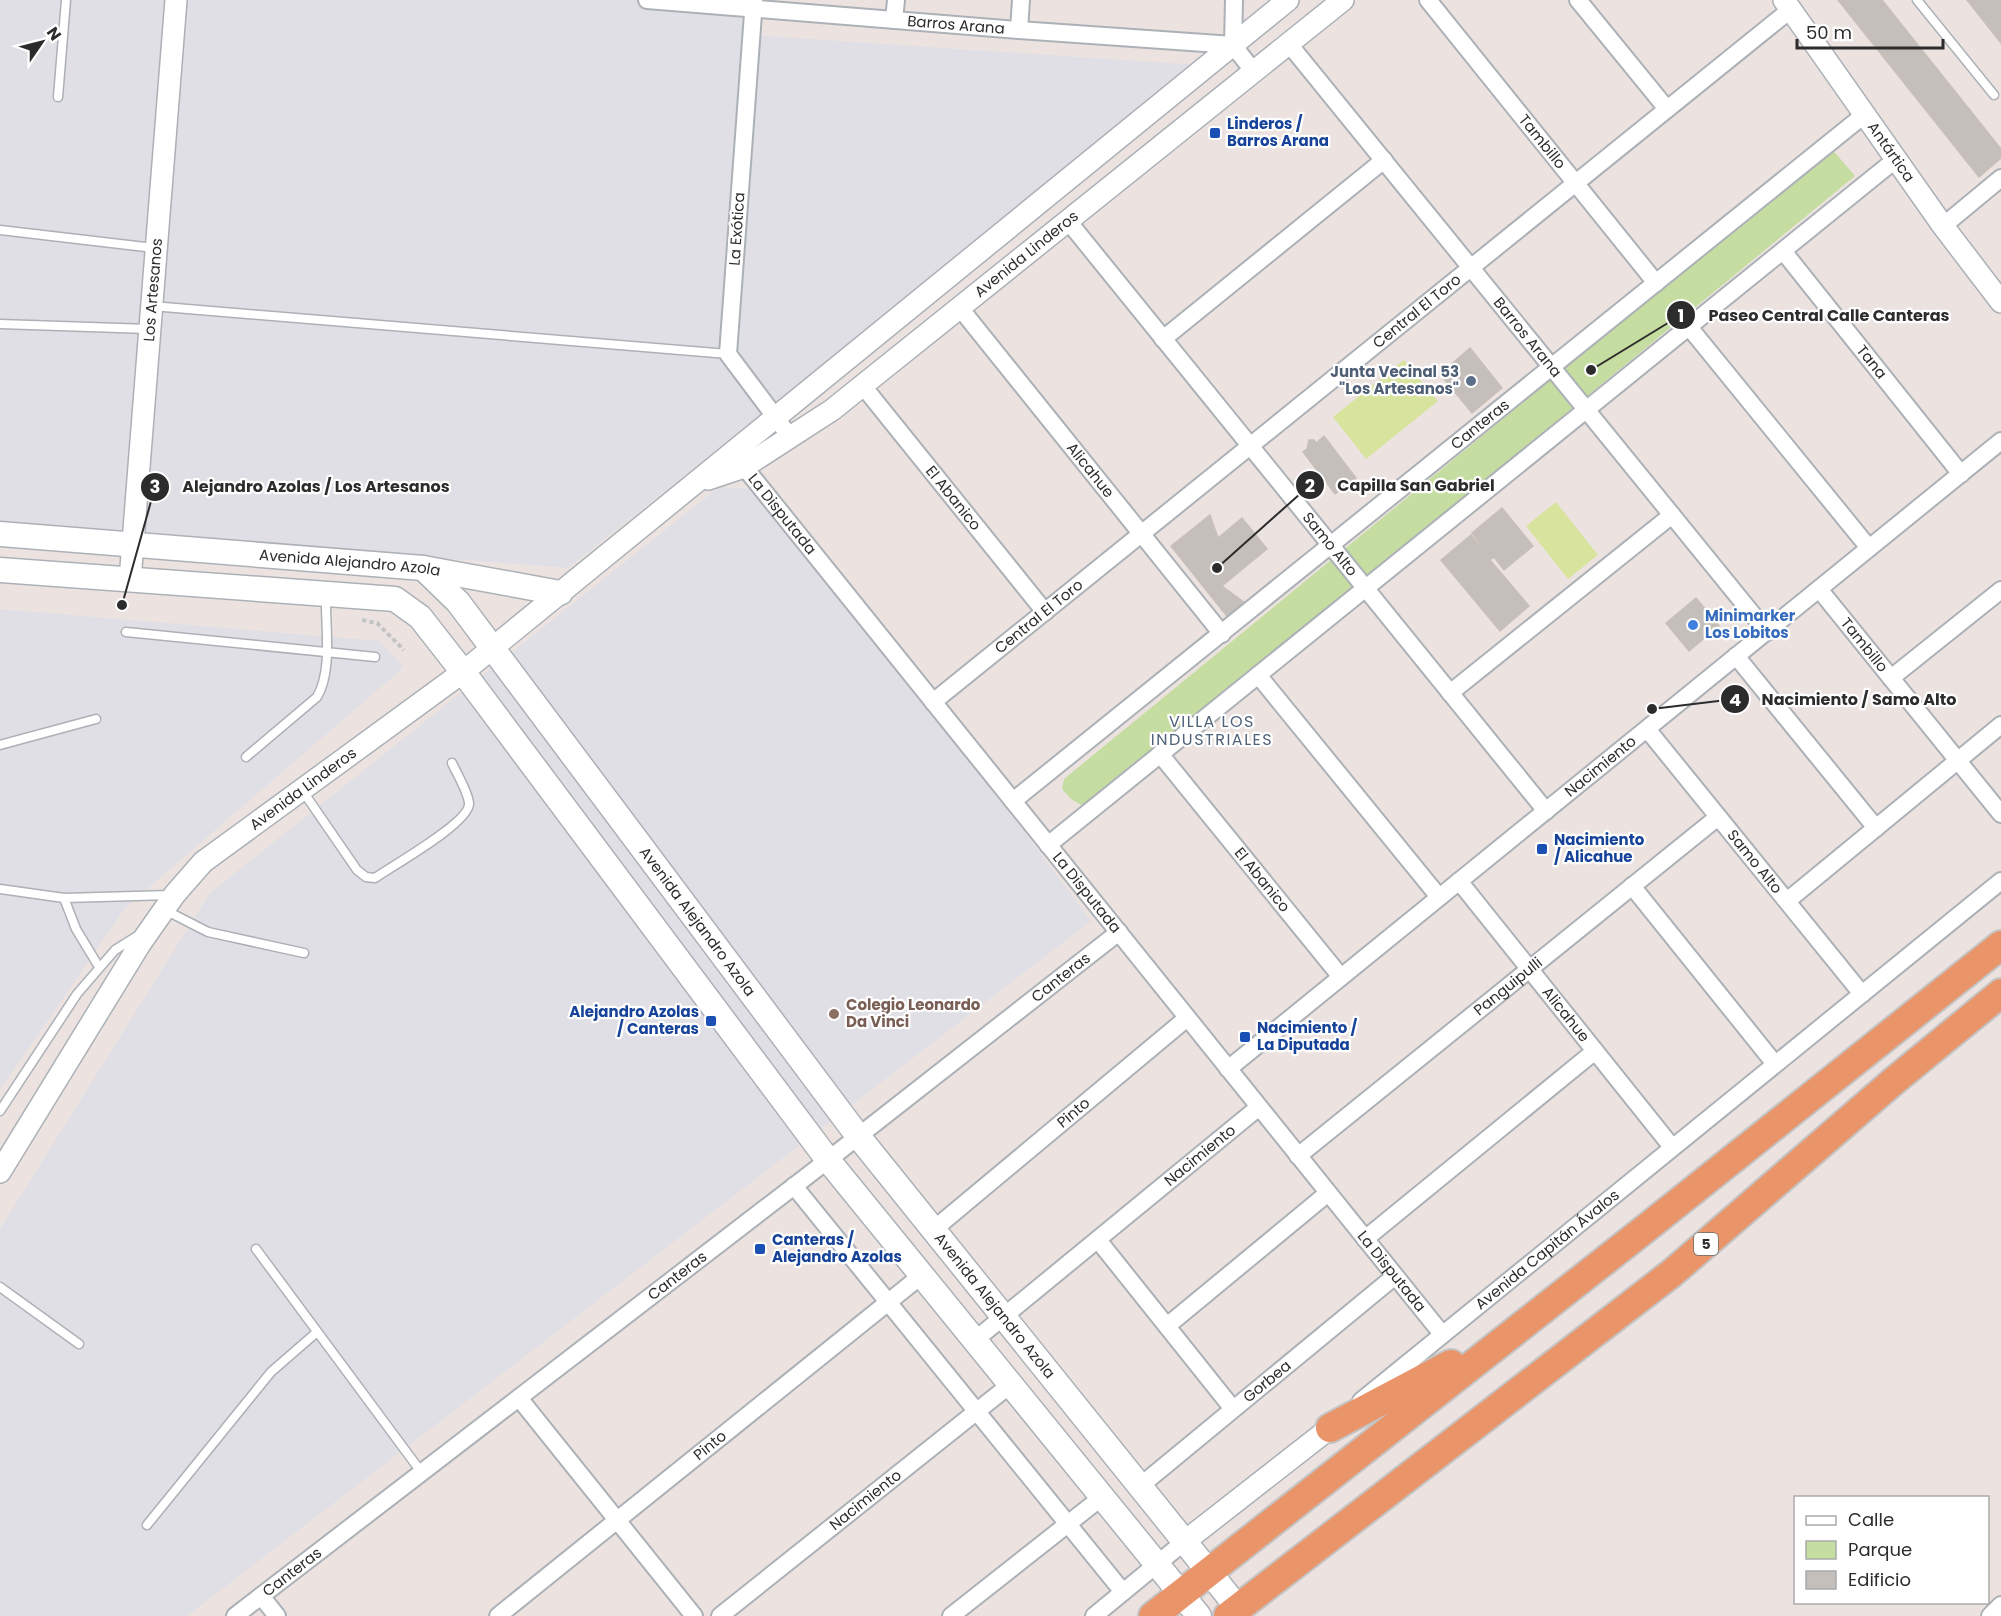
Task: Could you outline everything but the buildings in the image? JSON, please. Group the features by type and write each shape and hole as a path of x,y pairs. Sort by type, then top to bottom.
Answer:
{"highway":[{"path":"1153,1616 2001,945"},
{"name":"5","path":"1233,1612 1671,1273 1895,1080 2001,993"},
{"path":"1330,1428 1514,1331"}],"main road":[{"name":"Avenida Alejandro Azola","path":"0,534 423,568 458,602 858,1137 1208,1572 1233,1612"},
{"path":"423,568 560,593"},
{"name":"Avenida Alejandro Azola","path":"0,570 395,599 420,617 828,1160 1199,1616"}],"street":[{"name":"Los Artesanos","path":"130,580 176,0"},
{"name":"Barros Arana","path":"647,0 753,4 894,20 1233,45"},
{"path":"894,20 896,0"},
{"path":"1019,30 1021,0"},
{"path":"1234,0 1233,45 1254,72"},
{"name":"Avenida Linderos","path":"738,459 775,417 1288,0"},
{"name":"Avenida Linderos","path":"0,1172 169,902 203,862 463,672 693,484 738,459 791,438 832,411 1343,0"},
{"name":"Tambillo","path":"1428,0 1656,283"},
{"path":"1578,0 1667,109"},
{"name":"La Exótica","path":"728,354 753,4"},
{"name":"Central El Toro","path":"933,702 1667,109 1787,5"},
{"name":"Antártica","path":"1787,5 1943,226 2001,302"},
{"name":"Barros Arana","path":"1289,44 1767,632"},
{"name":"Canteras","path":"1013,801 1864,115"},
{"path":"1163,339 1384,160"},
{"path":"1048,844 1896,160"},
{"path":"1943,226 2001,178"},
{"name":"Samo Alto","path":"1068,221 1546,811"},
{"name":"Tana","path":"1783,251 1961,474"},
{"name":"Alicahue","path":"960,308 1222,634"},
{"path":"1689,327 1869,548"},
{"path":"728,354 791,438"},
{"name":"El Abanico","path":"863,386 1045,612"},
{"name":"Nacimiento","path":"1228,1069 2001,441"},
{"name":"La Disputada","path":"738,459 1442,1334"},
{"path":"1450,693 1672,515"},
{"name":"Tambillo","path":"1819,589 2001,814"},
{"path":"1891,678 2001,590"},
{"path":"1736,656 1876,828"},
{"path":"1258,675 1439,897"},
{"path":"1787,901 2001,725"},
{"name":"Samo Alto","path":"1647,729 1862,994"},
{"name":"El Abanico","path":"1160,754 1341,977"},
{"name":"Panguipulli","path":"1298,1156 1718,817"},
{"name":"Alicahue","path":"1459,881 1672,1147"},
{"name":"Avenida Capitán Ávalos","path":"1094,1616 1184,1542 1330,1428 1442,1334 2001,881"},
{"path":"1632,886 1775,1064"},
{"name":"Canteras","path":"235,1616 858,1137 1119,933"},
{"name":"Pinto","path":"933,1230 1187,1018"},
{"path":"1365,1239 1595,1051"},
{"name":"Nacimiento","path":"975,1340 1259,1107"},
{"path":"794,1186 1123,1592"},
{"path":"1167,1326 1328,1193"},
{"path":"1098,1240 1233,1409"},
{"name":"Pinto","path":"498,1616 922,1275"},
{"name":"Gorbea","path":"1139,1486 1395,1276"},
{"name":"Nacimiento","path":"720,1616 1011,1384"},
{"path":"519,1398 694,1616"},
{"path":"951,1616 1102,1497"},
{"path":"261,1596 277,1616"},
{"path":"1990,1616 2001,1605"}],"lane":[{"path":"58,97 66,0"},
{"path":"1917,0 1994,95"},
{"path":"0,230 156,249"},
{"path":"151,306 728,354"},
{"path":"0,324 150,329"},
{"path":"246,757 317,697 323,686 326,671 326,594"},
{"path":"126,632 375,657"},
{"path":"0,745 96,719"},
{"path":"301,789 357,870 366,877 375,878 451,828 462,818 468,809 469,802 452,763"},
{"path":"0,889 64,898 169,902 208,932 304,953"},
{"path":"64,898 76,929 99,967"},
{"path":"0,1111 77,994 99,967 115,950 152,928"},
{"path":"256,1249 422,1473"},
{"path":"0,1287 79,1344"},
{"path":"147,1525 271,1372 317,1332"}],"shaded area":[{"path":"0,0 751,0 749,35 1198,65 568,568 192,539 0,521"},
{"path":"719,487 768,490 1091,921 187,1616 0,1616 0,1229 210,893"},
{"path":"0,609 379,641 404,667 125,908 0,1090"}],"green space":[{"path":"1832,149 1855,176 1350,591 1083,806 1071,799 1062,789 1064,779"},
{"path":"1404,360 1438,401 1366,459 1333,417"},
{"path":"1556,502 1598,555 1568,579 1526,526"}],"place":[{"name":"Linderos / Barros Arana","path":"1215,133"},
{"name":"Paseo Central Calle Canteras","path":"1591,370"},
{"name":"Junta Vecinal 53 \"Los Artesanos\"","path":"1471,381"},
{"name":"Capilla San Gabriel","path":"1217,568"},
{"name":"Alejandro Azolas / Los Artesanos","path":"122,605"},
{"name":"Minimarker Los Lobitos","path":"1693,625"},
{"name":"Nacimiento / Samo Alto","path":"1652,709"},
{"name":"Nacimiento / Alicahue","path":"1542,849"},
{"name":"Colegio Leonardo Da Vinci","path":"834,1014"},
{"name":"Alejandro Azolas / Canteras","path":"711,1021"},
{"name":"Nacimiento / La Diputada","path":"1245,1037"},
{"name":"Canteras / Alejandro Azolas","path":"760,1249"}],"district":[{"name":"VILLA LOS INDUSTRIALES","path":"1212,730"}]}
